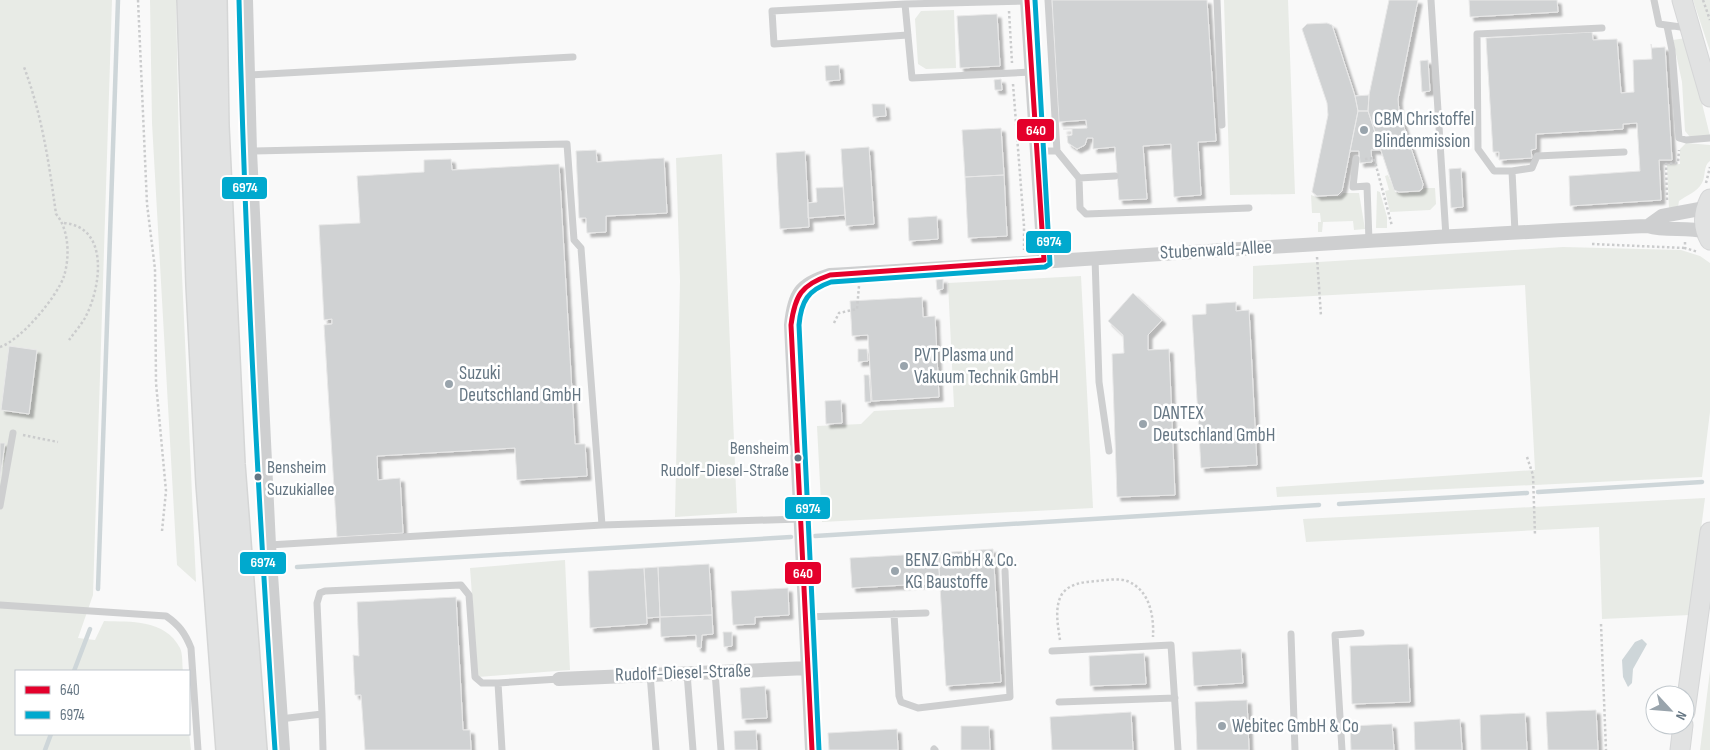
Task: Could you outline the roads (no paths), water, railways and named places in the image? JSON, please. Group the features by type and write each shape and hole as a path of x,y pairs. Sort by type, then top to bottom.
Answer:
{"highway":[{"path":"190,0 199,284 209,484 229,750"},
{"path":"214,0 216,126 232,464 254,750"}],"street":[{"path":"246,0 250,150 269,545 283,750"},
{"path":"1682,0 1710,97"},
{"path":"812,750 790,325 793,305 800,290 812,281 830,275 1044,260 1027,1"},
{"path":"1708,203 1704,220 1708,236"},
{"name":"Stubenwald-Allee","path":"1648,226 1662,216 1708,203"},
{"name":"Stubenwald-Allee","path":"1044,260 1316,245 1369,236 1446,237 1648,226 1658,229 1683,228 1708,236"},
{"path":"1689,685 1710,532"},
{"name":"Rudolf-Diesel-Straße","path":"559,679 808,668"},
{"path":"1680,750 1682,735"}],"lane":[{"path":"1048,0 1057,151 1079,178 1080,208 1086,214 1249,208"},
{"path":"1217,0 1222,125"},
{"path":"1431,0 1446,237"},
{"path":"1654,0 1659,24 1690,28"},
{"path":"908,35 774,44 772,12 905,4 1027,1"},
{"path":"905,4 912,78 1032,72"},
{"path":"1666,26 1672,50 1679,138 1686,140 1710,138"},
{"path":"1602,28 1477,34 1478,150 1494,171 1532,168 1537,156 1624,152"},
{"path":"248,75 573,57"},
{"path":"250,150 567,144 574,240 581,248 586,291 602,525"},
{"path":"1037,151 1057,151"},
{"path":"1356,159 1353,187 1367,186 1369,236"},
{"path":"1512,171 1515,232"},
{"path":"1079,178 1114,176"},
{"path":"1095,257 1099,382 1110,451"},
{"path":"0,506 13,433"},
{"path":"269,545 602,525 801,519"},
{"path":"894,614 899,696 901,702 918,708 1010,697 1006,571"},
{"path":"323,750 317,603 320,593 325,591 461,585 469,595 475,677 477,681 482,683 498,683 559,679"},
{"path":"0,605 32,609 166,616 176,623 185,633 191,648 198,750"},
{"path":"805,617 926,613"},
{"path":"1342,750 1335,635 1361,633"},
{"path":"1291,634 1296,750"},
{"path":"1052,650 1171,645 1178,750"},
{"path":"715,671 721,750"},
{"path":"687,672 692,750"},
{"path":"650,674 656,750"},
{"path":"498,683 502,750"},
{"path":"1059,702 1175,698"},
{"path":"280,719 322,714"}],"waterway":[{"path":"98,589 118,0"},
{"path":"1538,492 1702,482"},
{"path":"1339,504 1527,493"},
{"path":"815,536 1319,505"},
{"path":"297,567 791,537"},
{"path":"74,670 90,629"},
{"path":"45,750 51,735"}],"place":[{"name":"CBM Christoffel Blindenmission","path":"1364,130"},
{"name":"PVT Plasma und Vakuum Technik GmbH","path":"904,366"},
{"name":"Suzuki Deutschland GmbH","path":"449,384"},
{"name":"DANTEX Deutschland GmbH","path":"1143,424"},
{"name":"Bensheim Rudolf-Diesel-Straße","path":"798,458"},
{"name":"Bensheim Suzukiallee","path":"258,477"},
{"name":"BENZ GmbH & Co. KG Baustoffe","path":"895,571"},
{"name":"Webitec GmbH & Co","path":"1222,726"}]}
